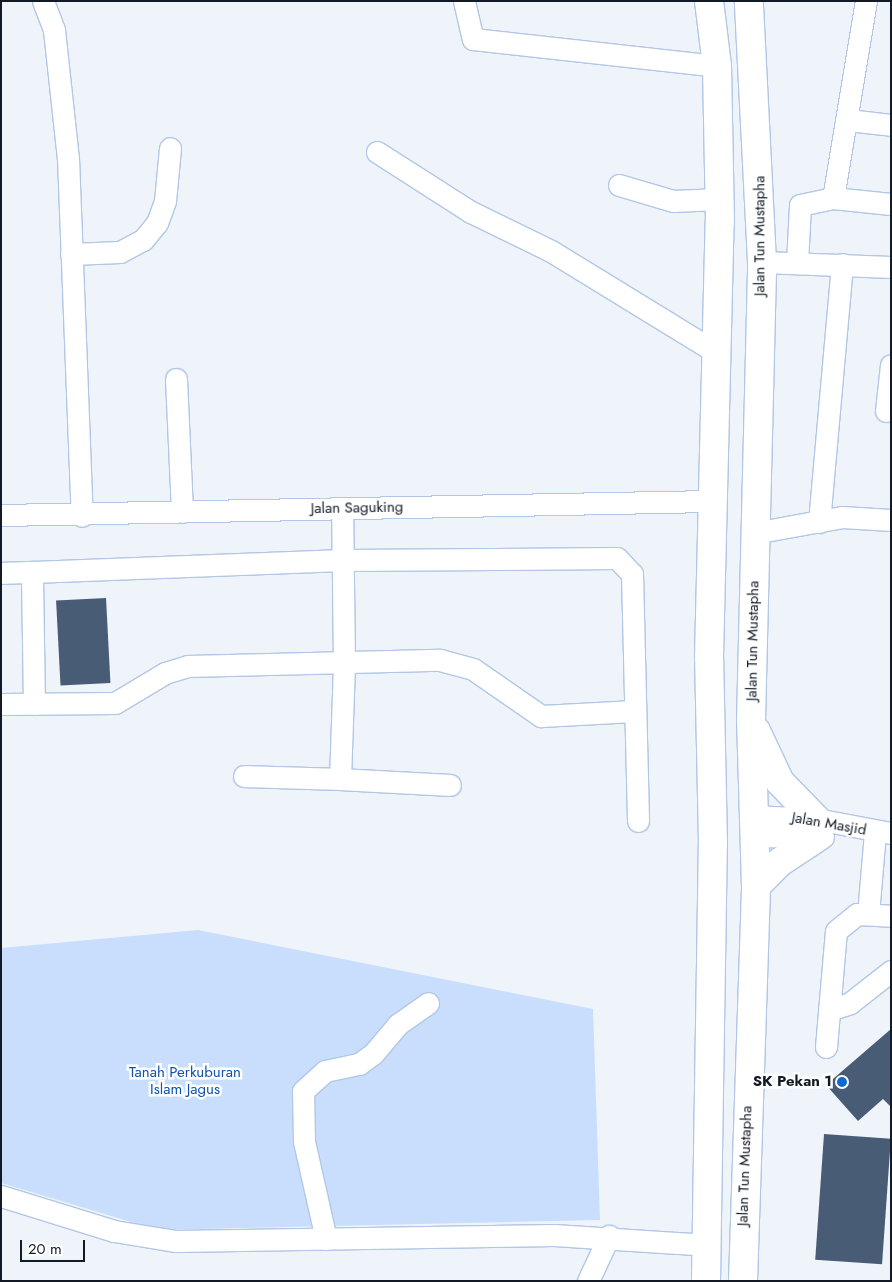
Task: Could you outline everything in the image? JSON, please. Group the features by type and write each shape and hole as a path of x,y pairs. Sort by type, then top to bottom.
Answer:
{"main road":[{"path":"706,1281 712,872 713,501 719,354 717,66 710,1"},
{"name":"Jalan Tun Mustapha","path":"743,1281 756,886 750,827 751,720 762,262 749,1"},
{"path":"751,720 780,782 817,828 756,886"},
{"path":"712,787 750,827 712,872"}],"street":[{"path":"43,1 54,30 68,158 82,516"},
{"path":"464,1 472,38 717,66"},
{"path":"834,198 848,120 865,2"},
{"path":"848,120 891,125"},
{"path":"71,254 120,252 143,240 157,223 164,201 170,148"},
{"path":"377,152 471,212 551,251 719,354"},
{"path":"619,185 673,201 719,199"},
{"path":"797,263 800,205 834,198 891,204"},
{"path":"762,262 891,267"},
{"path":"819,522 842,264"},
{"path":"886,411 891,365"},
{"path":"176,379 182,512"},
{"name":"Jalan Saguking","path":"1,515 82,516 342,508 713,501"},
{"path":"340,779 344,664 342,508"},
{"path":"754,534 842,517 891,520"},
{"path":"1,573 342,560 617,558 626,563 632,574 638,821"},
{"path":"32,572 34,704"},
{"path":"1,704 115,703 165,673 188,666 455,663 472,669 541,716 634,711"},
{"path":"244,776 450,785"},
{"name":"Jalan Masjid","path":"750,827 817,828 883,833"},
{"path":"868,914 883,833"},
{"path":"826,1047 836,931 845,921 868,914 891,916"},
{"path":"829,1010 850,1003 891,971"},
{"path":"326,1239 304,1141 303,1091 325,1071 359,1064 373,1054 397,1025 428,1003"},
{"path":"1,1196 147,1238 326,1239 609,1236 707,1246"},
{"path":"588,1281 609,1236"}],"green space":[{"name":"Tanah Perkuburan Islam Jagus","path":"198,930 593,1009 600,1220 158,1230 1,1183 1,948"}],"building":[{"path":"106,598 110,683 61,686 56,601"},
{"path":"891,1029 891,1107 883,1099 858,1121 826,1085"},
{"path":"824,1134 891,1139 882,1264 815,1260"}],"place":[{"name":"SK Pekan 1","path":"842,1082"}]}
